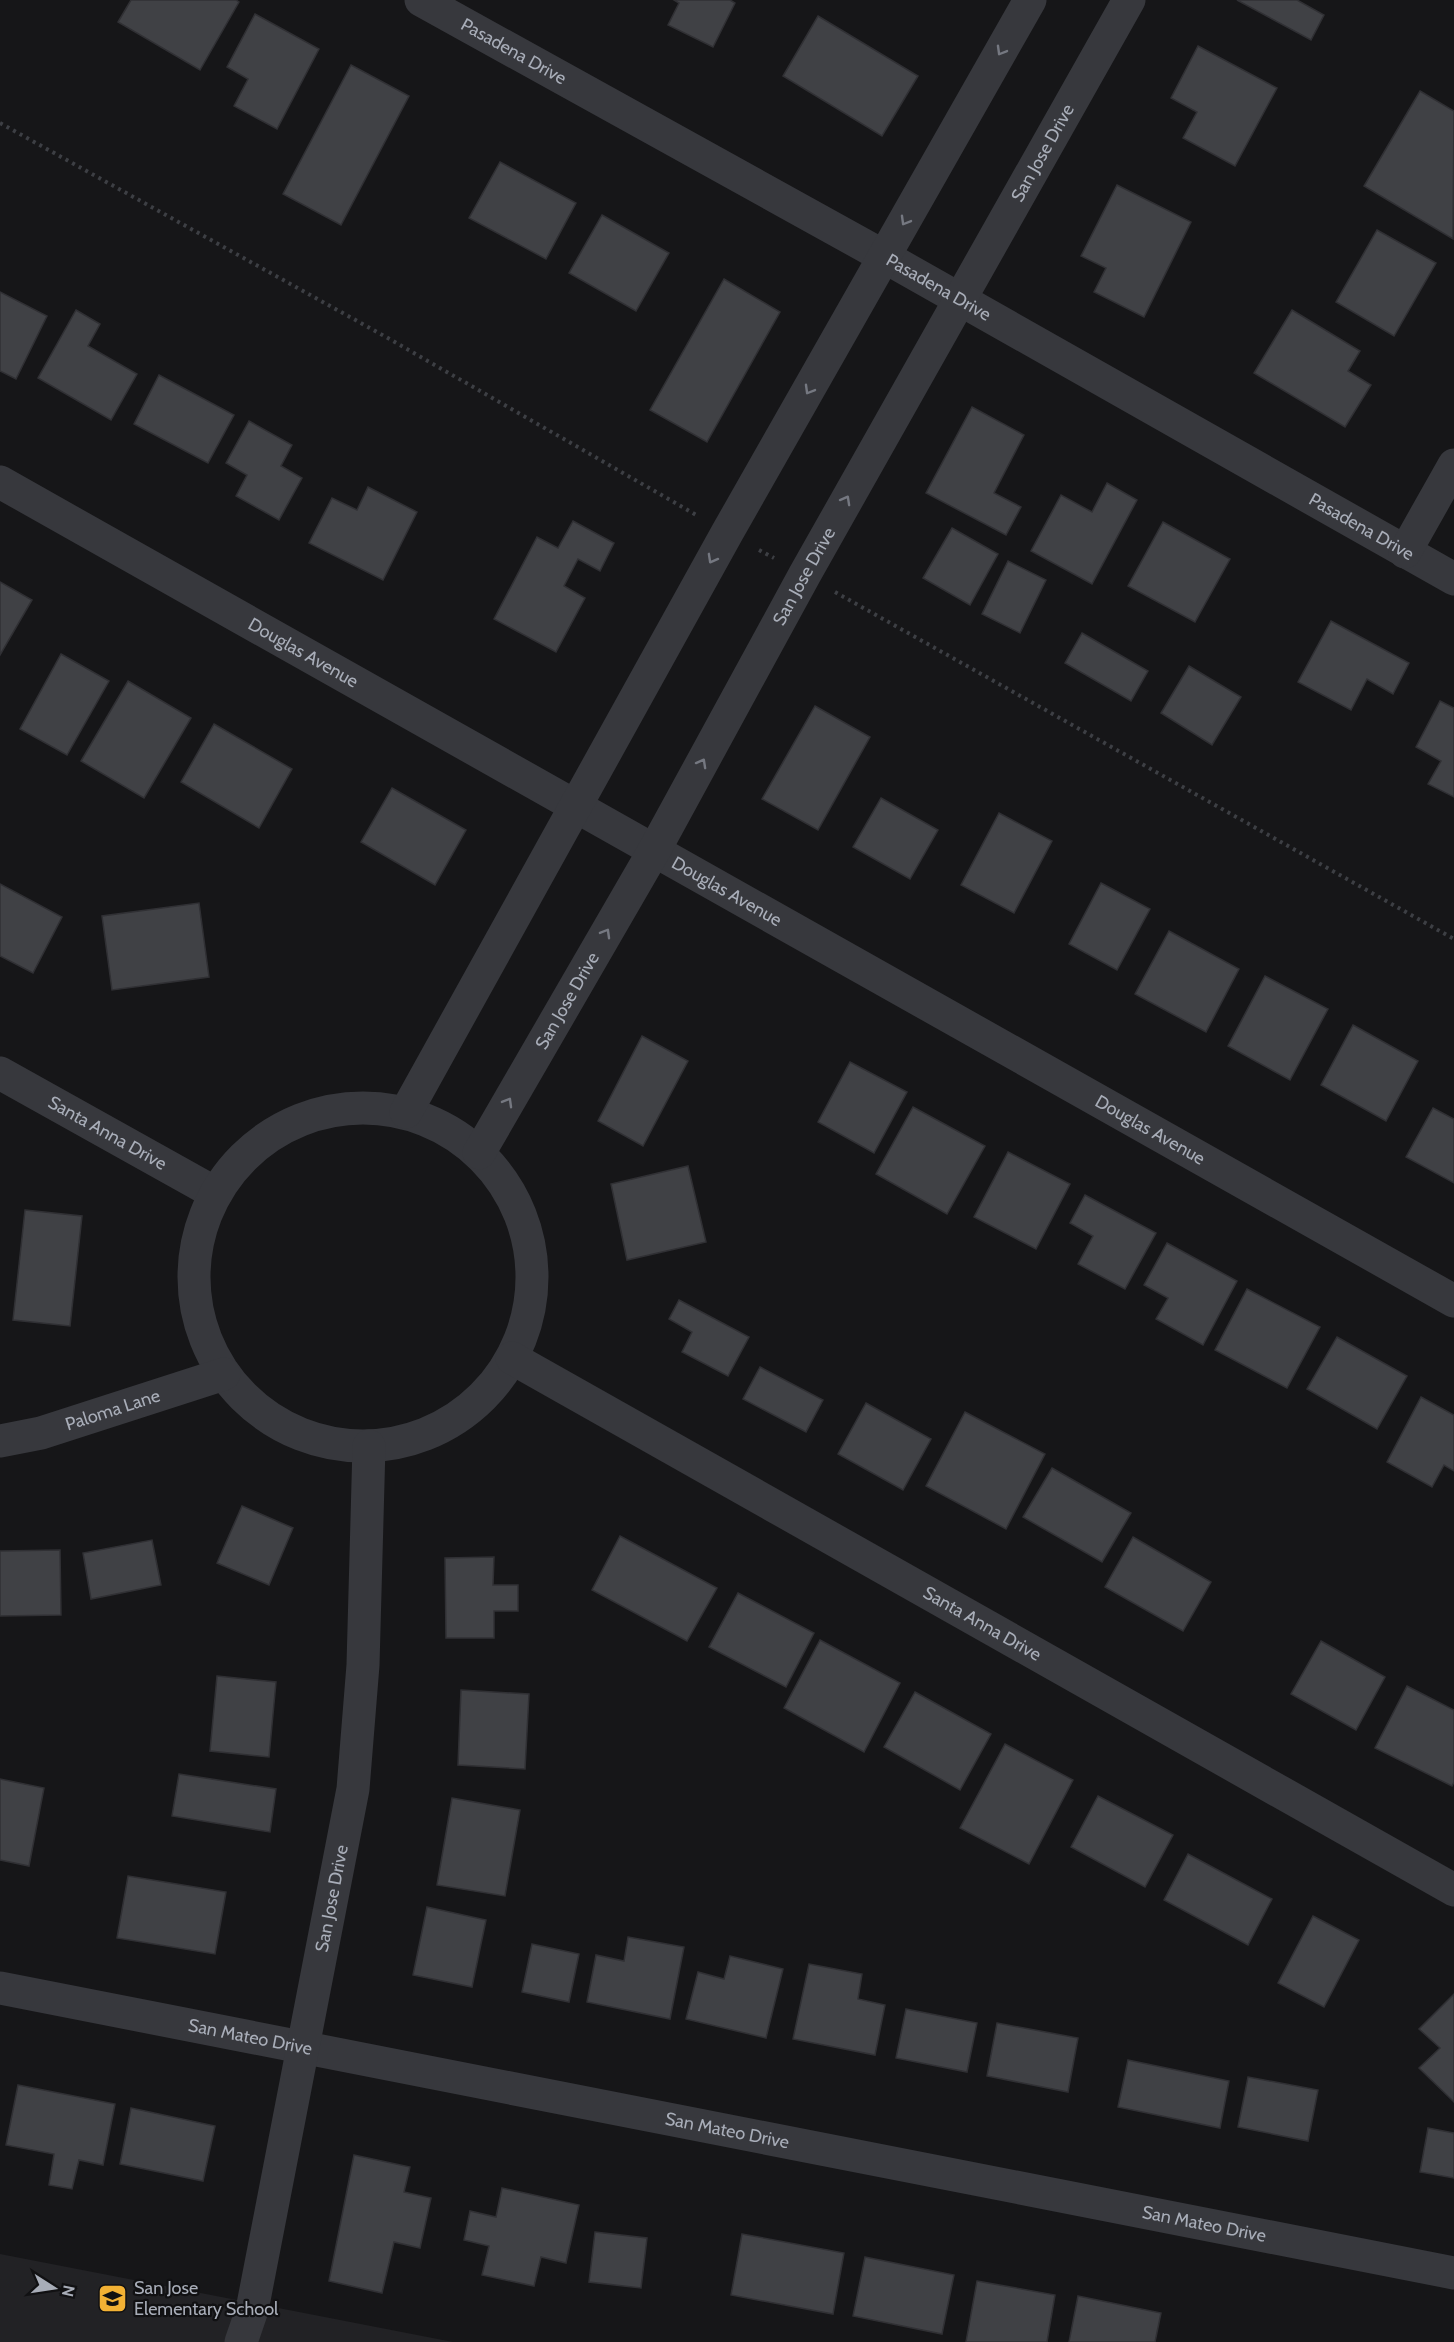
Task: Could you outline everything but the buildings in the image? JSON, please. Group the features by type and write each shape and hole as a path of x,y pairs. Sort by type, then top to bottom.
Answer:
{"street":[{"name":"Pasadena Drive","path":"421,0 885,257 1454,579"},
{"path":"406,1112 575,804 1030,0"},
{"name":"San Jose Drive","path":"479,1153 655,849 804,574 1129,0"},
{"path":"1405,552 1454,465"},
{"name":"Douglas Avenue","path":"0,482 1454,1301"},
{"name":"Santa Anna Drive","path":"0,1073 215,1193"},
{"path":"362,1106 406,1112 445,1127 479,1153 507,1187 525,1228 532,1272 527,1316 512,1358 484,1399 453,1423 412,1443 369,1446 327,1443 286,1429 252,1405 224,1374 206,1340 195,1304 194,1266 198,1238 215,1193 241,1158 277,1130 317,1112 362,1106"},
{"name":"Santa Anna Drive","path":"512,1358 1454,1890"},
{"name":"Paloma Lane","path":"0,1441 40,1433 224,1374"},
{"name":"San Jose Drive","path":"241,2342 252,2310 354,1789 363,1665 369,1446"},
{"name":"San Mateo Drive","path":"0,1988 1454,2273"}],"shaded area":[{"name":"San Jose Elementary School","path":"0,2254 453,2342 0,2342"}],"place":[{"name":"San Jose Elementary School","path":"113,2298"}]}
